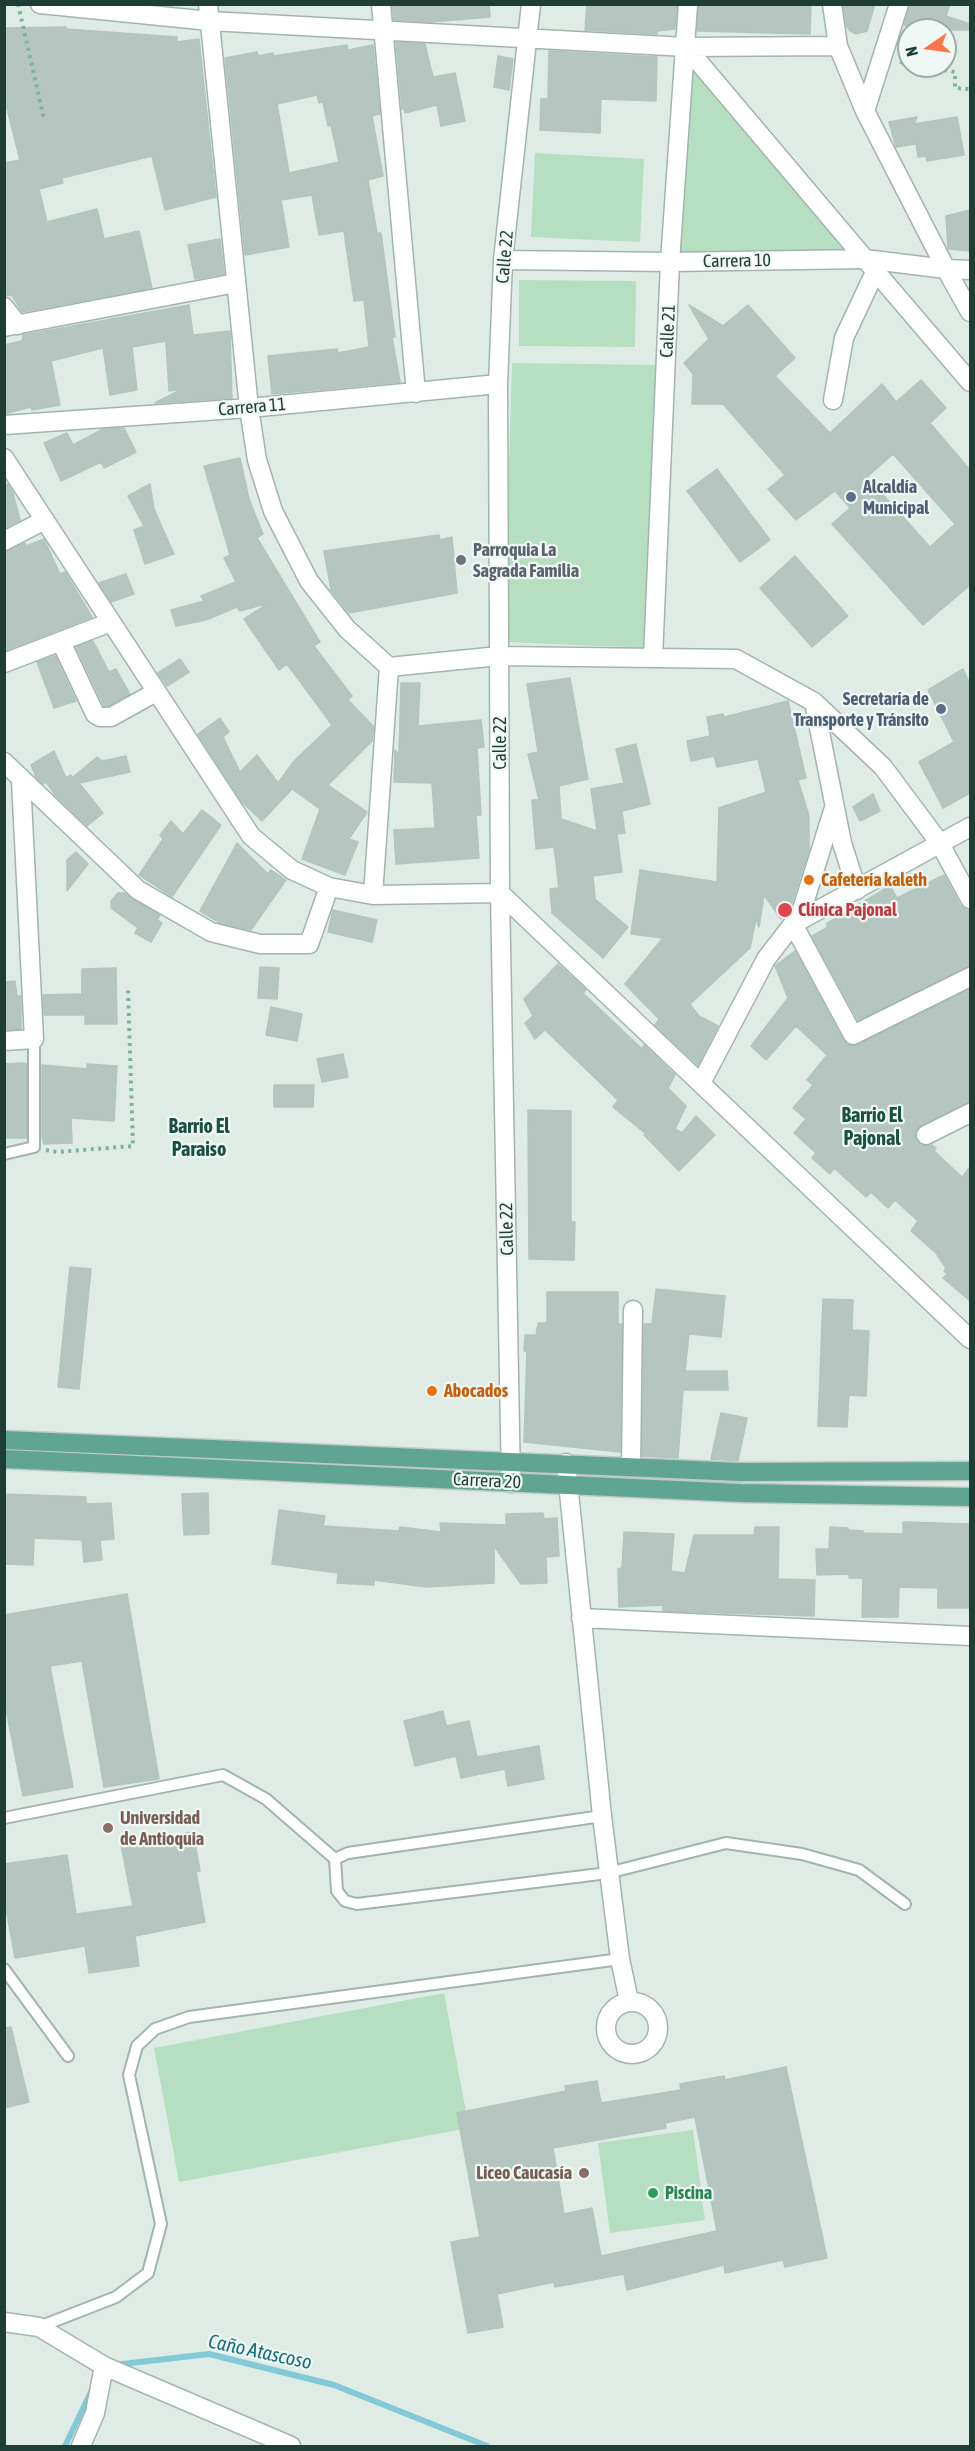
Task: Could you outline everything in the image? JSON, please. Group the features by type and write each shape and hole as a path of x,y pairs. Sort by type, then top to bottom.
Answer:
{"main road":[{"name":"Carrera 20","path":"4,1440 740,1472 970,1471"},
{"name":"Carrera 20","path":"4,1459 741,1493 970,1497"}],"street":[{"path":"40,4 209,13 384,30 529,38 686,46 838,46"},
{"path":"381,4 416,393"},
{"name":"Calle 22","path":"511,1483 500,893 498,384 503,260 531,4"},
{"name":"Calle 21","path":"653,658 670,262 688,4"},
{"path":"832,4 838,46 865,111 968,308"},
{"path":"865,111 899,4"},
{"path":"209,13 249,408 257,460 273,511 309,581 347,629 389,667 499,656 736,659 814,702 883,767 939,842 970,899"},
{"path":"686,46 970,382"},
{"name":"Carrera 10","path":"503,260 870,265 970,270"},
{"path":"833,400 844,338 870,265"},
{"path":"4,307 11,326 236,283"},
{"name":"Carrera 11","path":"4,424 249,408 498,384"},
{"path":"4,458 251,836 292,870 329,887 373,895 500,893 970,1338"},
{"path":"4,541 45,520"},
{"path":"4,663 111,622"},
{"path":"61,642 95,714 100,717 111,717 156,692"},
{"path":"373,895 389,667"},
{"path":"814,702 842,843 857,890"},
{"path":"4,762 138,890 211,932 260,944 309,944 329,887"},
{"path":"4,1041 34,1039 21,780"},
{"path":"701,1083 766,959 796,923 836,804"},
{"path":"796,923 939,842 970,827"},
{"path":"796,923 853,1035 970,977"},
{"path":"926,1136 970,1113"},
{"path":"631,1466 633,1310"},
{"path":"566,1463 608,1873 620,1959 629,2001"},
{"path":"581,1618 970,1636"},
{"path":"4,2322 39,2327 104,2366 291,2446"},
{"path":"81,2446 95,2414 104,2366"}],"lane":[{"path":"4,1154 34,1147 34,1039"},
{"path":"4,1818 223,1775 267,1799 335,1859 337,1891 345,1901 357,1904 608,1873 726,1844 802,1854 859,1870 905,1904"},
{"path":"335,1859 348,1853 602,1815"},
{"path":"39,2327 116,2297 148,2273 161,2224 129,2075 137,2046 155,2029 189,2018 620,1959"},
{"path":"4,1969 68,2056"}],"path":[{"path":"18,4 44,119"},
{"path":"955,78 955,88 970,89"},
{"path":"34,1147 57,1152 133,1146 128,989"}],"green space":[{"path":"690,62 853,253 676,257"},
{"path":"535,153 644,159 640,242 531,237"},
{"path":"519,280 636,281 635,347 519,346"},
{"path":"512,363 659,365 649,648 504,642"},
{"path":"444,1993 469,2128 179,2182 154,2048"},
{"name":"Piscina","path":"693,2130 705,2220 610,2233 598,2143"}],"building":[{"path":"392,4 489,4 490,17 431,22 394,20"},
{"path":"587,4 677,4 675,29 657,31 657,34 585,30"},
{"path":"699,4 811,4 810,34 697,31"},
{"path":"843,4 875,4 867,31 856,34 850,31 847,27"},
{"path":"910,4 950,4 946,16 952,18 906,18"},
{"path":"957,20 970,24 970,30 957,30"},
{"path":"66,27 66,29 177,37 177,42 199,39 216,197 165,210 152,156 62,178 63,183 39,189 47,222 97,209 104,239 139,231 152,288 22,312 12,295 4,296 4,163 20,160 4,97 4,28"},
{"path":"396,42 425,44 433,77 455,73 465,121 441,126 437,105 405,113 402,109"},
{"path":"347,45 348,50 373,45 380,114 372,116 383,176 368,180 377,233 381,233 395,337 392,337 400,382 272,394 268,356 337,349 338,353 369,347 364,300 354,301 344,231 319,235 312,195 281,200 289,247 245,255 225,58 257,52 258,56 273,53 273,56","holes":["317,95 319,103 323,102 328,126 331,125 339,162 289,173 277,104"]},
{"path":"549,51 657,57 656,101 601,99 600,133 540,130 541,99 548,99"},
{"path":"498,56 513,59 509,90 494,87"},
{"path":"917,117 914,124 957,117 964,155 927,161 926,156 918,157 916,144 896,147 889,122"},
{"path":"970,210 970,251 948,249 946,216"},
{"path":"220,239 224,274 195,279 188,245"},
{"path":"189,305 193,335 230,331 232,398 155,403 182,389 169,391 166,341 132,347 137,390 110,395 103,348 51,361 60,405 32,410 31,407 4,414 4,345 22,341 23,335"},
{"path":"689,305 723,326 748,305 795,358 775,376 830,433 882,384 896,402 921,380 946,408 930,423 970,470 970,585 923,625 832,524 850,508 835,491 796,520 768,489 785,475 723,404 692,404 693,374 684,363 709,339","holes":["893,454 955,524 930,547 867,477"]},
{"path":"124,428 136,452 104,468 101,462 61,481 44,443 67,433 73,445 103,429"},
{"path":"240,458 249,499 263,534 257,538 320,642 314,646 352,696 348,700 374,727 372,741 328,785 367,812 349,839 358,842 345,875 302,859 320,809 292,789 262,821 242,802 198,734 220,718 229,732 223,737 240,772 257,755 278,783 294,761 332,725 287,664 279,670 244,619 269,603 240,611 237,607 206,620 176,626 171,610 204,601 201,596 236,582 224,558 230,555 204,466"},
{"path":"717,469 770,540 740,562 687,491"},
{"path":"8,484 13,493 20,520 4,528 4,485"},
{"path":"150,484 154,509 174,554 145,564 134,530 144,526 128,496"},
{"path":"439,535 440,540 452,537 457,593 349,613 331,590 324,551"},
{"path":"44,539 60,574 65,572 92,617 4,651 4,552 25,543 26,546"},
{"path":"795,556 848,616 812,647 760,588"},
{"path":"126,574 134,594 111,602 99,583"},
{"path":"93,641 109,672 116,669 130,694 108,706 104,706 76,647"},
{"path":"55,656 76,701 54,708 37,662"},
{"path":"180,659 189,672 167,686 158,673"},
{"path":"963,669 970,684 970,793 943,808 919,762 954,742 928,690"},
{"path":"570,678 588,779 559,786 561,819 597,831 591,789 624,783 616,749 636,744 650,804 622,811 625,833 617,834 622,872 593,876 595,899 628,927 603,958 552,913 550,889 559,888 554,847 536,849 532,800 539,800 528,754 538,752 527,684"},
{"path":"401,683 420,683 418,726 481,720 484,747 477,748 481,815 476,815 479,858 396,864 394,830 435,828 432,783 394,782 395,750 399,754"},
{"path":"788,701 806,778 798,780 809,816 809,850 789,912 781,919 764,895 759,927 756,919 750,948 690,1004 699,1016 718,1026 698,1065 655,1025 659,1019 625,984 663,938 631,934 640,870 717,882 719,808 766,792 758,759 717,767 714,756 691,761 687,741 710,736 707,717 723,714 724,717"},
{"path":"54,751 66,778 71,775 72,778 97,757 102,761 126,756 130,772 79,783 103,813 87,826 55,795 46,782 43,784 36,777 31,765"},
{"path":"873,794 880,811 860,821 853,807"},
{"path":"202,810 221,825 172,897 139,875 163,839 160,835 171,821 183,834"},
{"path":"237,843 268,874 271,870 286,880 251,930 220,923 200,911"},
{"path":"76,852 88,864 67,891 67,860"},
{"path":"944,875 960,905 970,910 970,966 858,1020 812,936 828,927 826,924 890,886 897,898"},
{"path":"118,893 124,893 160,915 157,920 162,923 151,942 135,933 138,928 111,908 111,901"},
{"path":"333,910 377,920 372,942 328,932"},
{"path":"795,951 843,1040 852,1046 970,989 970,1102 921,1125 915,1135 920,1145 932,1145 936,1148 934,1151 962,1177 970,1167 970,1301 943,1278 947,1274 944,1271 946,1268 936,1253 911,1231 918,1221 895,1200 888,1208 871,1192 866,1197 834,1168 830,1174 812,1158 816,1153 794,1133 806,1119 793,1108 813,1085 807,1080 827,1055 796,1026 766,1060 751,1046 788,998 775,966"},
{"path":"558,964 586,990 583,993 642,1049 644,1045 675,1075 668,1088 686,1106 675,1129 682,1133 696,1116 715,1135 679,1171 644,1135 646,1134 613,1107 618,1100 545,1030 535,1039 525,1023 533,1016 524,999"},
{"path":"260,967 279,968 277,999 258,998"},
{"path":"116,968 117,1024 85,1024 85,1015 44,1015 43,995 82,994 82,969"},
{"path":"15,981 17,996 21,996 21,1029 4,1030 4,982"},
{"path":"271,1007 302,1014 297,1041 266,1035"},
{"path":"343,1054 348,1077 322,1082 317,1059"},
{"path":"4,1064 27,1064 27,1138 4,1138"},
{"path":"87,1064 117,1066 114,1121 71,1118 72,1143 44,1144 42,1138 42,1065 87,1069"},
{"path":"274,1085 314,1085 313,1107 274,1107"},
{"path":"528,1110 571,1111 571,1222 575,1222 574,1260 529,1259"},
{"path":"70,1267 91,1269 79,1389 58,1387"},
{"path":"656,1289 725,1296 721,1337 689,1334 685,1371 727,1371 728,1390 683,1390 678,1458 642,1456 644,1324 652,1324"},
{"path":"547,1292 618,1292 618,1324 622,1324 620,1452 524,1442 527,1351 524,1351 525,1335 536,1335 538,1323 547,1323"},
{"path":"823,1299 853,1300 852,1330 869,1331 866,1396 849,1395 847,1427 818,1426"},
{"path":"721,1413 747,1418 738,1461 711,1459"},
{"path":"208,1493 209,1534 184,1535 182,1494"},
{"path":"4,1494 86,1497 86,1504 111,1503 114,1539 100,1540 102,1560 84,1562 82,1540 34,1538 33,1565 4,1564"},
{"path":"279,1510 325,1516 323,1526 399,1531 400,1527 441,1532 440,1523 506,1525 506,1514 543,1513 544,1519 557,1518 559,1556 546,1557 547,1583 521,1584 494,1546 494,1583 426,1587 374,1580 374,1585 337,1583 338,1573 272,1564"},
{"path":"903,1522 970,1524 970,1608 938,1608 938,1588 899,1587 898,1617 862,1617 863,1578 849,1578 849,1574 817,1575 816,1549 829,1549 830,1527 848,1528 848,1530 863,1531 863,1533 903,1534"},
{"path":"755,1527 779,1527 778,1579 815,1580 814,1616 663,1611 663,1605 619,1607 618,1569 622,1568 624,1532 674,1534 671,1571 685,1573 694,1535 754,1535"},
{"path":"127,1594 159,1779 104,1787 82,1661 50,1666 73,1787 23,1796 4,1699 4,1615"},
{"path":"443,1711 446,1726 469,1721 477,1757 539,1746 544,1779 508,1786 505,1769 461,1778 456,1756 415,1766 404,1721"},
{"path":"193,1832 200,1871 196,1872 205,1922 135,1936 139,1966 89,1973 85,1946 15,1958 4,1898 4,1864 67,1855 76,1914 133,1906 121,1845"},
{"path":"11,2027 29,2102 4,2108 4,2028"},
{"path":"786,2067 827,2258 785,2267 783,2260 725,2273 724,2265 627,2290 624,2274 555,2287 554,2282 497,2294 503,2327 468,2333 451,2242 480,2237 457,2113 566,2091 565,2086 597,2081 601,2103 681,2090 680,2084 724,2076 725,2080","holes":["695,2117 717,2231 601,2256 592,2208 564,2214 553,2148 666,2128 665,2123"]}],"waterway":[{"name":"Caño Atascoso","path":"114,2365 209,2354 334,2385 487,2446"},
{"name":"Caño Atascoso","path":"65,2446 92,2390"}],"place":[{"name":"Alcaldía Municipal","path":"851,497"},
{"name":"Parroquia La Sagrada Familia","path":"461,560"},
{"name":"Secretaría de Transporte y Tránsito","path":"941,709"},
{"name":"Cafetería kaleth","path":"809,880"},
{"name":"Clínica Pajonal","path":"785,910"},
{"name":"Abocados","path":"432,1391"},
{"name":"Universidad de Antioquia","path":"108,1828"},
{"name":"Liceo Caucasía","path":"584,2173"},
{"name":"Piscina","path":"653,2193"}],"district":[{"name":"Barrio El Pajonal","path":"872,1128"},
{"name":"Barrio El Paraiso","path":"199,1138"}]}
